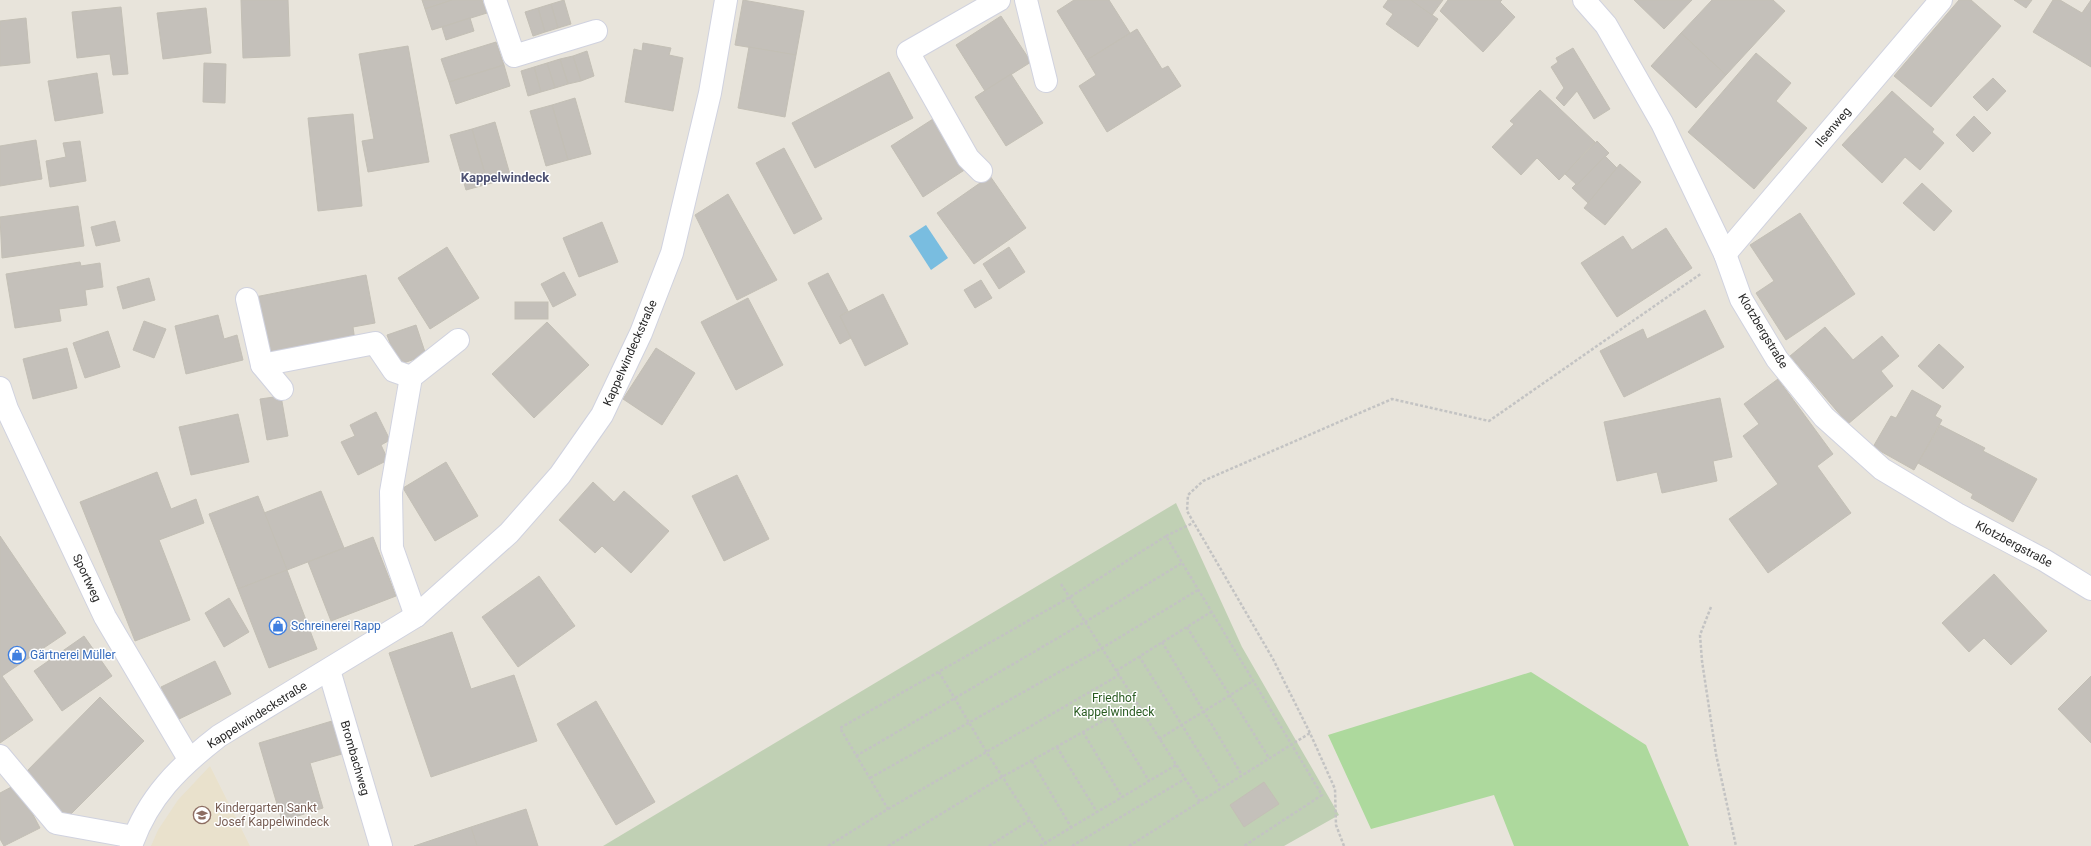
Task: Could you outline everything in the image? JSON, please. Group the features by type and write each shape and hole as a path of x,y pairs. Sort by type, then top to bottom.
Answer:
{"street":[{"path":"495,0 514,56 596,31"},
{"name":"Kappelwindeckstraße","path":"133,842 146,812 162,788 189,759 219,736 416,616 509,533 560,475 602,415 641,333 672,253 710,93 726,0"},
{"path":"981,171 968,158 908,52 999,0"},
{"path":"1026,0 1046,81"},
{"name":"Klotzbergstraße","path":"1584,0 1606,25 1662,123 1725,254 1741,299 1777,359 1824,417 1882,469 1957,514 2044,560 2091,589"},
{"name":"Ilsenweg","path":"1725,254 1942,0"},
{"path":"247,299 262,365 282,389"},
{"path":"416,616 392,548 391,492 411,377 458,340"},
{"path":"262,365 375,343 394,371 411,377"},
{"name":"Sportweg","path":"0,388 7,410 105,617 189,759"},
{"name":"Brombachweg","path":"329,670 382,846"},
{"path":"0,756 56,823 133,842"}],"path":[{"path":"1344,846 1336,825 1335,789 1310,733 1273,659 1187,511 1188,495 1203,481 1392,399 1489,421 1697,278 1725,254"},
{"path":"888,809 840,728 1070,598 1166,536 1193,523"},
{"path":"1166,536 1322,795 1244,846"},
{"path":"856,756 955,699 1182,563"},
{"path":"1061,584 1200,802"},
{"path":"870,778 1102,648 1198,590"},
{"path":"1711,607 1700,635 1702,661 1716,754 1736,846"},
{"path":"1116,671 1211,612"},
{"path":"1186,627 1269,758"},
{"path":"1162,642 1242,775"},
{"path":"1139,656 1221,788"},
{"path":"939,672 987,753 1047,846"},
{"path":"828,846 888,809 987,753 1119,675"},
{"path":"1160,739 1253,681"},
{"path":"888,846 1002,777 1110,716 1149,781"},
{"path":"1083,732 1122,797"},
{"path":"1129,846 1310,733"},
{"path":"1057,747 1097,812"},
{"path":"1032,761 1071,828"},
{"path":"1040,846 1176,765"},
{"path":"1072,846 1185,779"},
{"path":"989,846 1030,820"}],"shaded area":[{"name":"Kindergarten Sankt Josef Kappelwindeck","path":"210,766 250,846 151,846 158,830 178,800"}],"green space":[{"name":"Friedhof Kappelwindeck","path":"1176,503 1242,647 1339,815 1284,846 603,846"},
{"path":"1531,672 1646,745 1689,846 1514,846 1494,795 1371,829 1328,735"}],"water":[{"path":"926,225 948,258 931,270 909,236"}],"building":[{"path":"241,0 288,0 290,56 243,58"},
{"path":"422,0 452,0 425,9"},
{"path":"452,0 482,0 487,13 432,30 425,9"},
{"path":"564,0 571,24 558,28 551,4"},
{"path":"743,0 804,11 796,55 735,45"},
{"path":"1074,0 1109,0 1130,33 1087,60 1057,11"},
{"path":"1388,0 1411,0 1438,19 1418,47 1386,24 1393,14 1383,7"},
{"path":"1411,0 1443,0 1432,15"},
{"path":"1448,0 1502,0 1500,2 1515,17 1483,52 1440,11"},
{"path":"1634,0 1692,0 1664,29"},
{"path":"1712,0 1773,0 1785,11 1726,75 1681,33"},
{"path":"1959,0 1971,0 2001,26 1931,107 1894,76"},
{"path":"2014,0 2032,0 2026,8"},
{"path":"2053,0 2060,0 2082,13 2091,0 2091,67 2033,32"},
{"path":"551,4 558,28 545,32 538,8"},
{"path":"121,7 128,74 113,75 110,54 77,58 72,12"},
{"path":"206,8 211,53 163,59 157,13"},
{"path":"538,8 545,32 533,36 525,12"},
{"path":"1001,16 1031,62 985,91 956,45"},
{"path":"26,18 30,63 0,66 0,21"},
{"path":"470,18 474,31 446,40 442,27"},
{"path":"1137,29 1162,69 1168,66 1181,86 1107,132 1079,86 1096,75 1087,60"},
{"path":"1681,33 1726,75 1696,108 1651,66"},
{"path":"496,42 504,65 449,82 441,59"},
{"path":"643,43 671,48 669,55 683,58 673,111 625,102 634,49 642,51"},
{"path":"408,46 429,162 368,172 362,141 374,139 359,54"},
{"path":"749,47 796,55 785,117 738,108"},
{"path":"1573,48 1610,109 1594,119 1577,91 1564,106 1556,98 1564,88 1551,67 1558,62 1556,58"},
{"path":"587,51 594,76 581,81 573,56"},
{"path":"1756,53 1791,83 1776,101 1807,128 1754,189 1688,132"},
{"path":"573,56 581,81 568,84 560,59"},
{"path":"560,59 568,84 555,88 547,63"},
{"path":"204,63 226,64 225,103 203,102"},
{"path":"547,63 555,88 541,92 534,67"},
{"path":"504,65 510,86 456,104 449,82"},
{"path":"534,67 541,92 528,96 521,71"},
{"path":"889,72 913,118 815,168 792,123"},
{"path":"97,73 103,113 55,121 48,81"},
{"path":"1011,74 1043,123 1006,146 975,97"},
{"path":"1993,78 2006,91 1987,111 1973,97"},
{"path":"1540,90 1595,142 1559,180 1537,158 1521,175 1492,147 1514,124 1510,121"},
{"path":"1892,91 1934,129 1932,132 1944,143 1920,170 1905,157 1882,183 1842,145"},
{"path":"575,98 591,154 568,160 552,105"},
{"path":"552,105 568,160 546,166 530,111"},
{"path":"353,114 362,206 318,211 308,118"},
{"path":"1974,116 1991,133 1973,152 1956,135"},
{"path":"933,119 966,169 923,197 891,146"},
{"path":"495,122 511,178 488,184 472,129"},
{"path":"472,129 488,184 466,190 450,135"},
{"path":"36,140 42,179 0,186 0,146"},
{"path":"80,141 86,181 50,187 46,161 66,157 63,143"},
{"path":"1597,141 1609,153 1577,185 1565,174"},
{"path":"784,148 822,219 794,234 756,163"},
{"path":"1605,156 1617,168 1588,203 1572,188 1576,184 1577,185"},
{"path":"1620,164 1641,182 1605,225 1584,208"},
{"path":"990,176 1026,228 974,264 937,213"},
{"path":"1922,183 1952,211 1934,231 1903,203"},
{"path":"728,194 777,280 737,300 695,215"},
{"path":"78,206 84,246 2,258 0,217"},
{"path":"1800,213 1855,294 1786,340 1756,293 1774,281 1750,245"},
{"path":"115,221 120,241 96,246 91,227"},
{"path":"602,222 618,262 579,277 563,238"},
{"path":"1666,228 1692,268 1617,317 1581,263 1623,236 1632,250"},
{"path":"447,247 479,298 430,329 398,278"},
{"path":"1009,247 1025,272 999,289 983,264"},
{"path":"80,262 81,266 100,263 103,287 85,290 87,305 59,309 61,321 15,328 6,274"},
{"path":"564,272 576,295 553,307 541,284"},
{"path":"828,273 848,311 840,316 851,338 840,344 808,283"},
{"path":"366,275 375,323 353,327 355,341 268,359 255,297"},
{"path":"149,278 155,300 123,309 117,287"},
{"path":"981,280 992,298 975,308 964,290"},
{"path":"883,294 908,344 865,366 840,316"},
{"path":"748,298 783,365 736,390 701,322"},
{"path":"515,302 548,302 548,319 515,319"},
{"path":"1705,310 1724,347 1624,397 1600,351 1643,329 1647,339"},
{"path":"218,315 224,339 237,335 243,360 186,374 175,326"},
{"path":"144,321 166,329 154,358 133,350"},
{"path":"547,322 589,365 534,418 492,374"},
{"path":"416,325 426,355 398,365 387,335"},
{"path":"1825,327 1853,360 1882,336 1899,356 1881,371 1893,386 1848,424 1790,356"},
{"path":"108,331 120,367 85,378 73,343"},
{"path":"1939,344 1964,367 1943,389 1918,366"},
{"path":"67,348 77,388 33,399 23,359"},
{"path":"656,348 695,373 662,425 623,399"},
{"path":"1778,379 1833,454 1817,466 1851,513 1768,573 1729,519 1778,484 1743,436 1759,424 1744,404"},
{"path":"1912,390 1941,406 1935,416 1942,420 1914,470 1873,447 1891,416 1896,418"},
{"path":"281,396 288,436 267,440 260,399"},
{"path":"1720,398 1732,457 1713,461 1717,481 1662,493 1657,472 1617,481 1604,422"},
{"path":"376,412 390,440 381,445 388,460 358,475 341,442 355,436 350,425"},
{"path":"238,414 249,462 191,475 179,427"},
{"path":"1940,425 1985,448 1983,451 2037,479 2013,522 1971,498 1973,494 1918,463"},
{"path":"446,462 478,516 435,541 403,488"},
{"path":"157,472 171,509 196,499 204,523 159,540 190,620 135,641 80,502"},
{"path":"737,475 769,539 724,561 692,496"},
{"path":"593,482 614,502 624,491 669,531 631,573 602,546 595,553 559,520"},
{"path":"321,491 344,548 287,570 264,513"},
{"path":"258,496 287,570 238,589 209,514"},
{"name":"Gärtnerei Müller","path":"0,536 66,633 2,676 33,720 0,743"},
{"path":"373,537 396,596 331,621 308,562"},
{"path":"287,570 317,649 269,668 238,589"},
{"path":"1994,574 2047,631 2011,665 1984,638 1969,652 1942,623"},
{"path":"539,576 575,626 518,667 482,617"},
{"path":"229,598 249,632 224,647 205,613"},
{"path":"452,632 471,689 514,675 537,741 431,777 389,653"},
{"path":"84,636 112,676 62,711 34,671"},
{"path":"215,661 231,694 177,720 161,687"},
{"path":"2091,676 2091,743 2058,709"},
{"path":"100,697 144,741 67,818 23,775"},
{"path":"596,701 655,802 616,825 557,724"},
{"path":"332,721 342,754 310,763 323,808 282,821 259,743"},
{"path":"1264,782 1279,804 1244,827 1230,805"},
{"path":"17,784 40,828 4,846 0,839 0,793"},
{"path":"526,809 538,846 477,846 471,827"},
{"path":"471,827 477,846 414,846"}],"place":[{"name":"Schreinerei Rapp","path":"278,626"},
{"name":"Gärtnerei Müller","path":"17,655"},
{"name":"Kindergarten Sankt Josef Kappelwindeck","path":"202,815"}],"district":[{"name":"Kappelwindeck","path":"505,177"}]}
